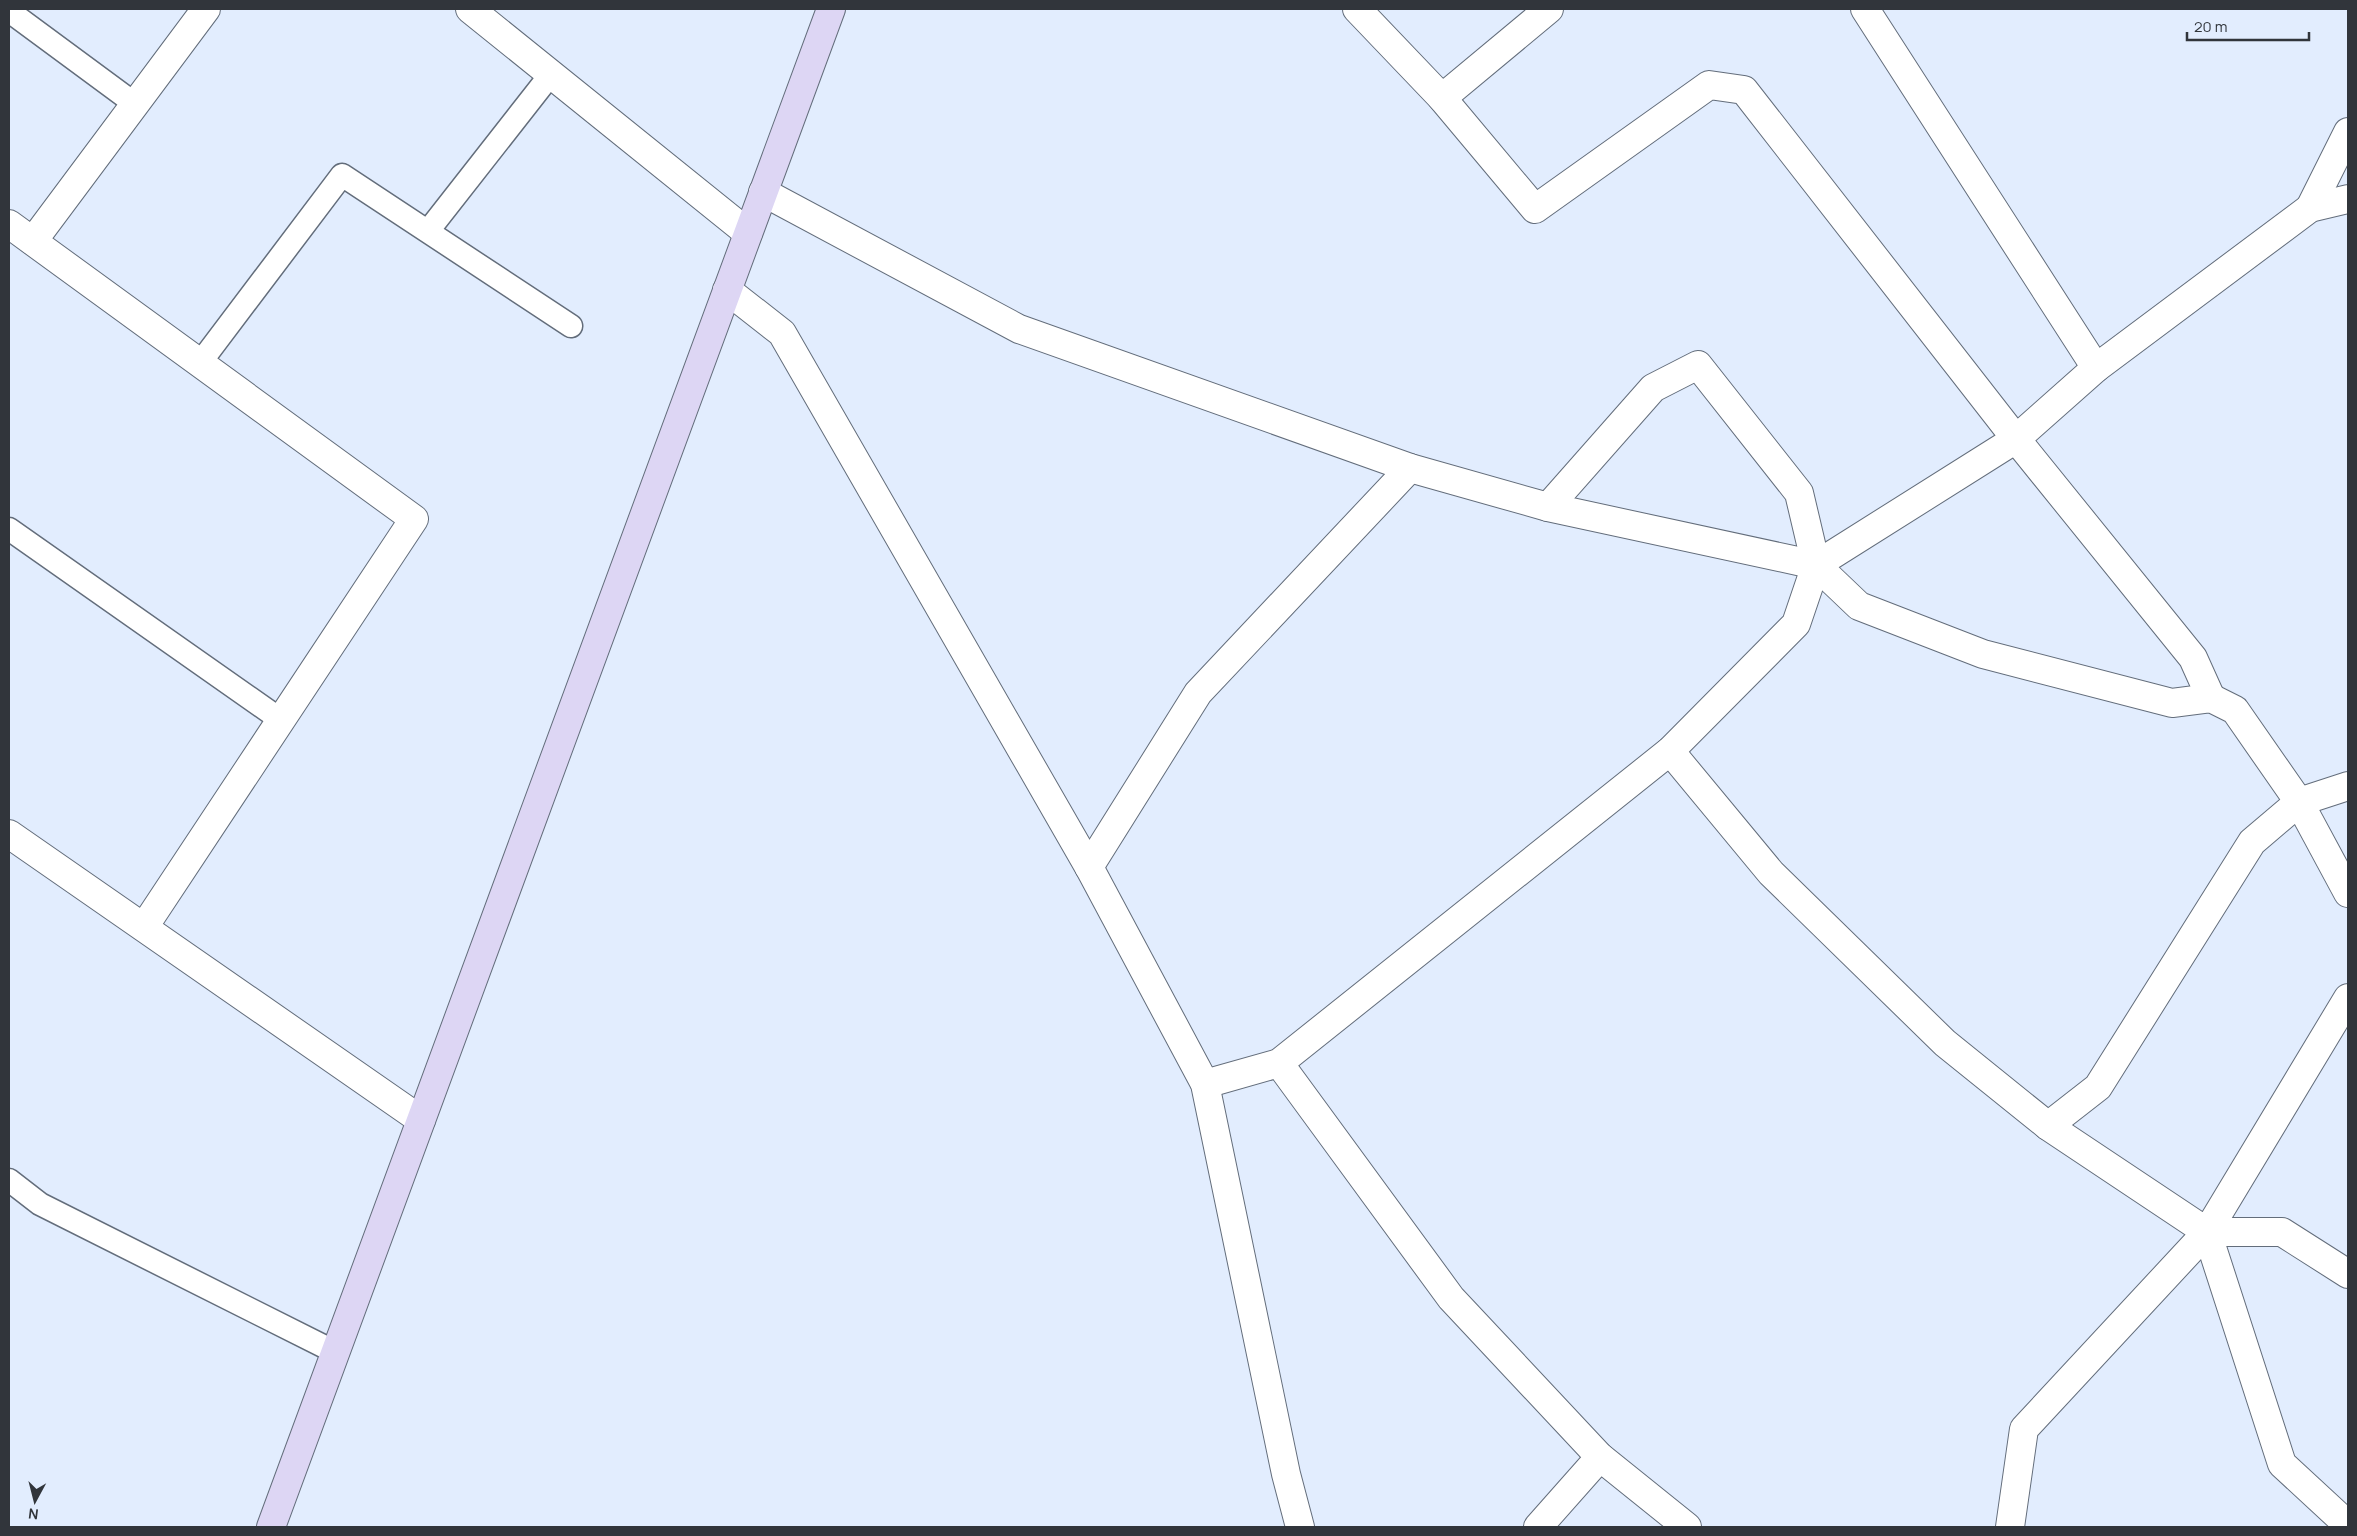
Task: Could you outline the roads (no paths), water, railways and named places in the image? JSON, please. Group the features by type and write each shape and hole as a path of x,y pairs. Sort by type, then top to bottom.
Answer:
{"main road":[{"path":"271,1527 831,9"}],"street":[{"path":"33,242 206,9"},
{"path":"470,9 748,233"},
{"path":"1357,9 1442,98 1535,209 1709,85 1744,90 2016,439 2193,658 2211,698"},
{"path":"1442,98 1549,9"},
{"path":"1865,9 2096,368"},
{"path":"2310,208 2348,132"},
{"path":"763,192 1019,329 1410,468 1548,507 1816,566 1859,606 1983,654 2172,703 2211,698 2235,710 2299,802 2348,893"},
{"path":"1816,566 2016,439 2096,368 2310,208 2348,199"},
{"path":"9,224 414,519 144,928"},
{"path":"726,290 782,333 1089,867 1205,1084 1286,1474 1300,1527"},
{"path":"1205,1084 1279,1064 1670,751 1796,624 1816,566 1799,493 1698,365 1653,388 1548,507"},
{"path":"1089,867 1198,693 1410,468"},
{"path":"1670,751 1772,873 1945,1043 2048,1126 2207,1232 2282,1232 2348,1274"},
{"path":"2048,1126 2098,1087 2252,842 2299,802 2348,786"},
{"path":"9,834 421,1120"},
{"path":"2010,1527 2024,1429 2207,1232 2348,998"},
{"path":"1279,1064 1451,1298 1600,1457 1687,1527"},
{"path":"2207,1232 2282,1464 2348,1525"},
{"path":"1538,1527 1600,1457"}],"lane":[{"path":"9,12 135,104"},
{"path":"428,231 551,74"},
{"path":"200,363 342,175 571,326"},
{"path":"9,529 281,720"},
{"path":"9,1180 40,1204 335,1352"}]}
